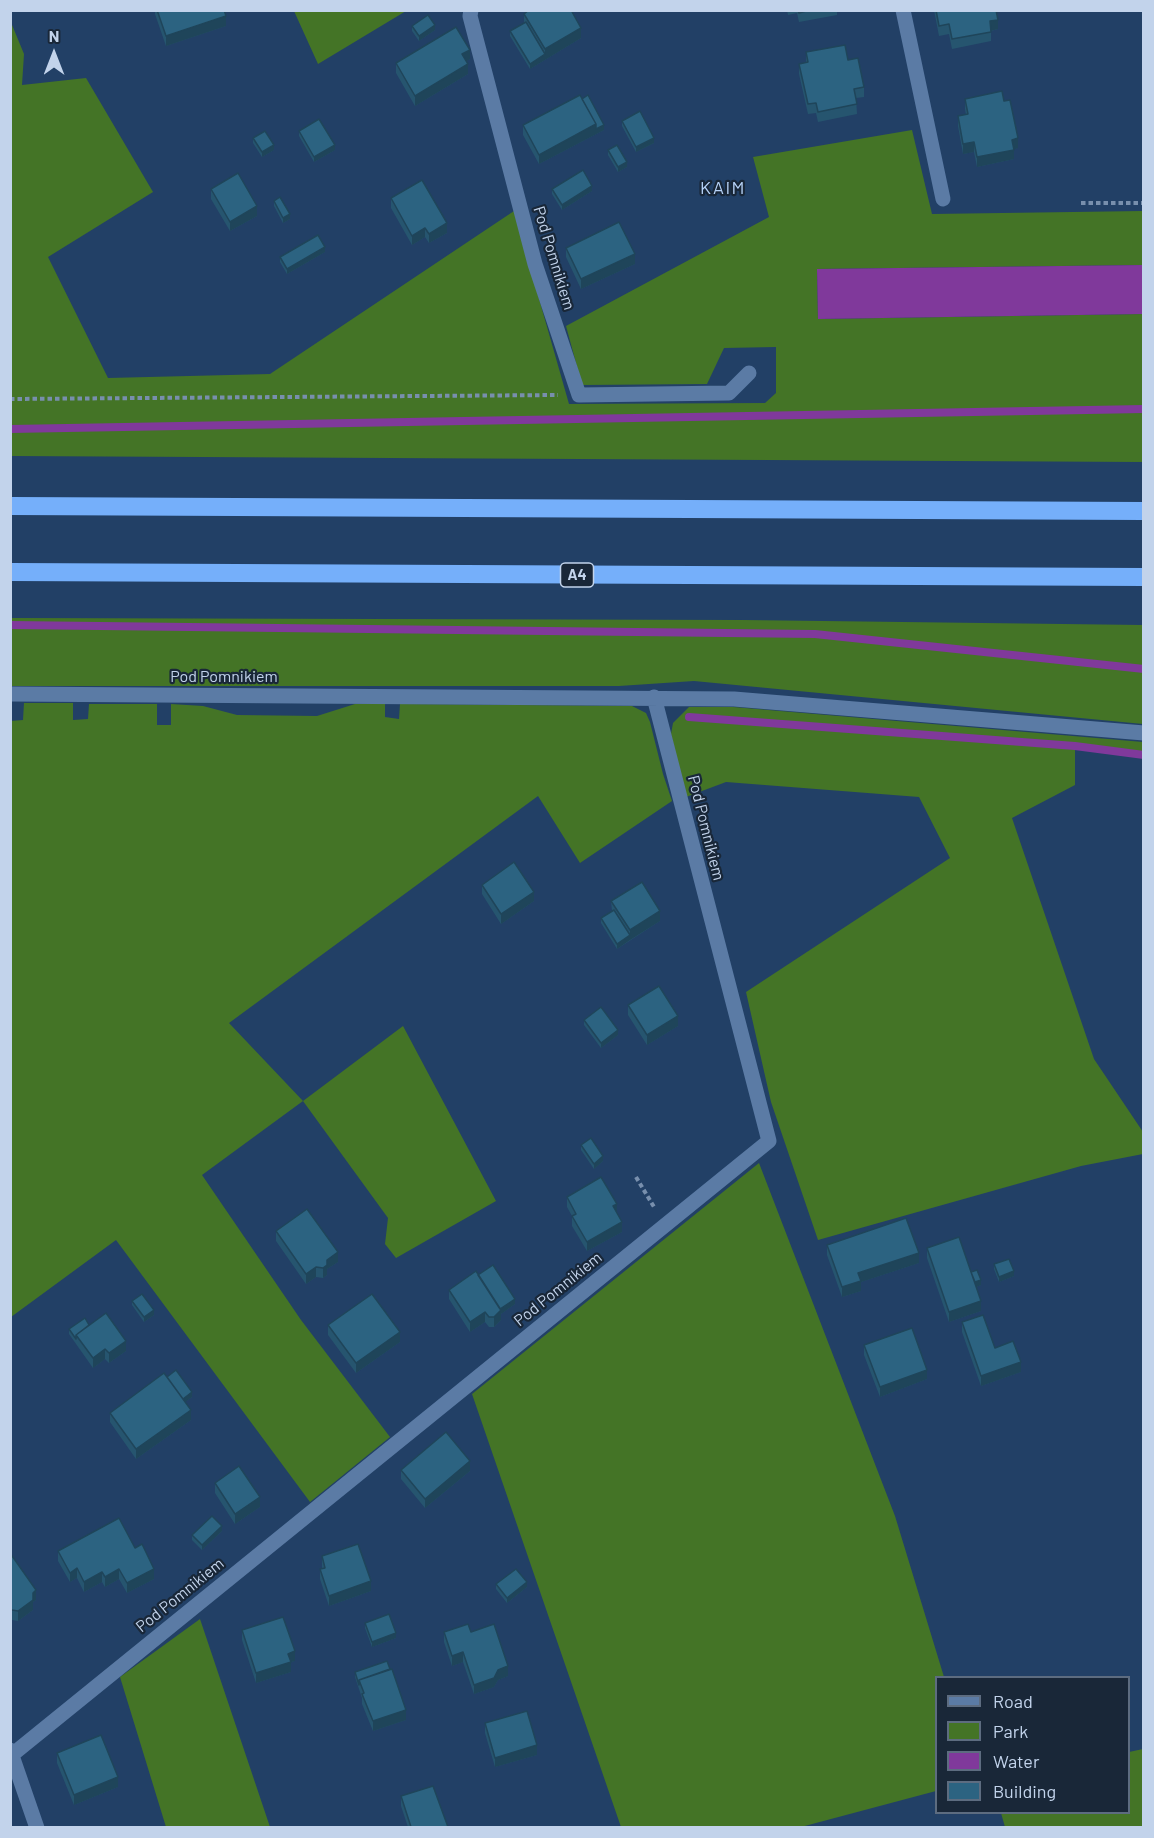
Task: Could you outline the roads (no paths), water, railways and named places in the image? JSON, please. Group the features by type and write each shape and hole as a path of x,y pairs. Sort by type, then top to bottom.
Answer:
{"highway":[{"path":"10,506 1143,511"},
{"name":"A4","path":"10,572 1143,577"}],"street":[{"name":"Pod Pomnikiem","path":"471,10 473,27 535,264 579,395 729,393 749,373"},
{"path":"903,10 943,199"},
{"name":"Pod Pomnikiem","path":"10,694 734,699 1143,733"},
{"name":"Pod Pomnikiem","path":"12,1752 769,1141 654,698"},
{"path":"12,1752 37,1827"}],"water":[{"path":"1143,265 1143,314 818,319 817,269"}],"waterway":[{"path":"10,429 1144,409"},
{"path":"10,625 815,634 1144,669"},
{"path":"689,717 1075,746 1144,755"}],"district":[{"name":"KAIM","path":"723,188"}]}
